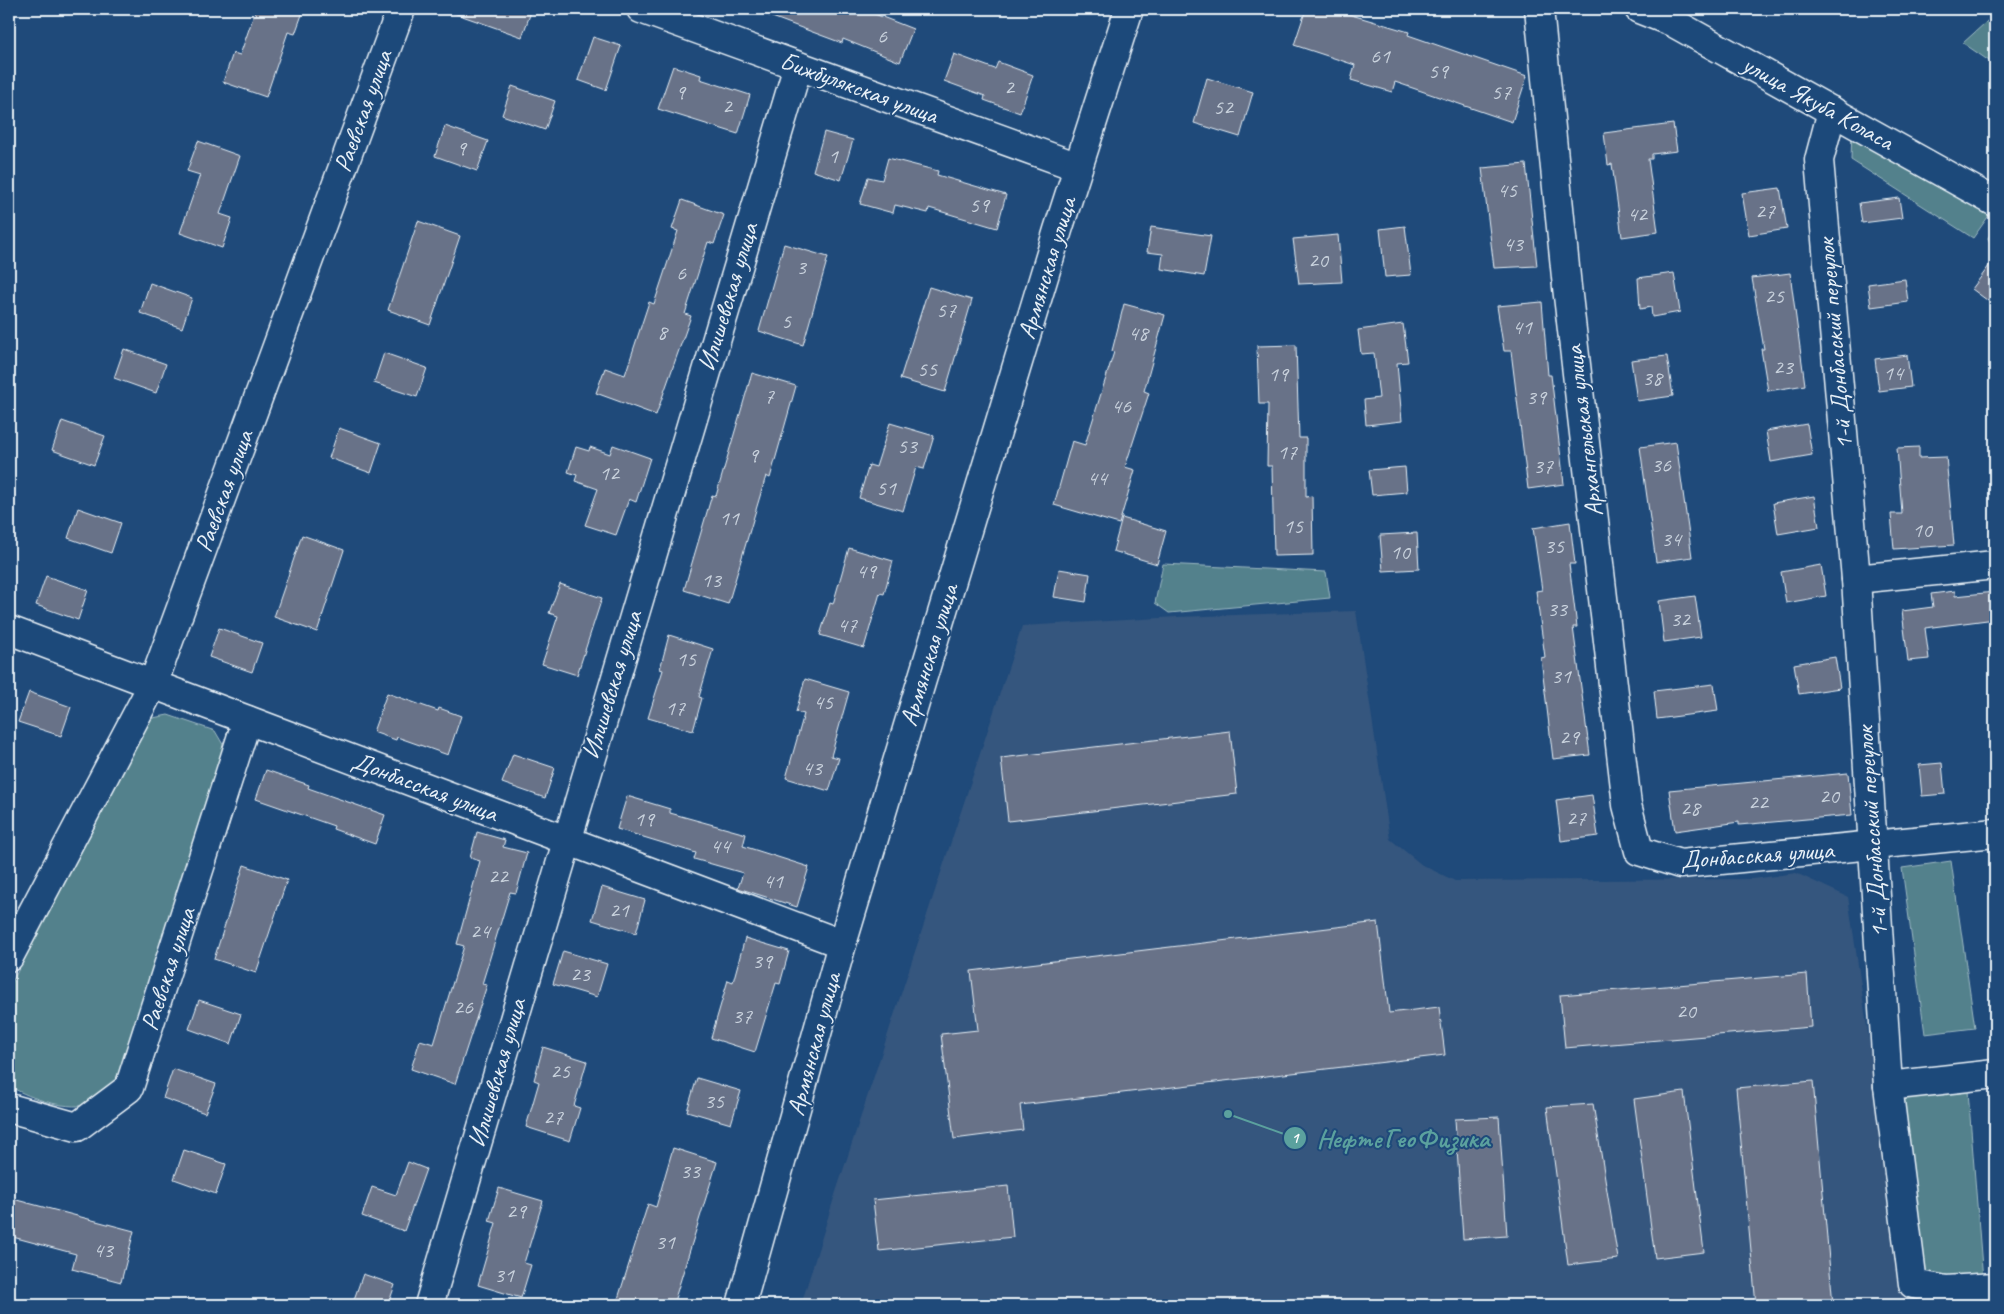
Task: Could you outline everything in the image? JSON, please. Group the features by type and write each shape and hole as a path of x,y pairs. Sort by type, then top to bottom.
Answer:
{"street":[{"name":"Раевская улица","path":"9,957 153,684 401,9"},
{"name":"Бижбулякская улица","path":"640,9 1078,167"},
{"name":"Армянская улица","path":"741,1305 842,944 1078,167 1129,9"},
{"name":"Архангельская улица","path":"1539,9 1567,287 1627,805 1639,851"},
{"name":"улица Якуба Коласа","path":"1639,9 1672,22 1995,202"},
{"name":"Илишевская улица","path":"429,1305 798,66"},
{"name":"1-й Донбасский переулок","path":"1832,111 1819,160 1856,579 1888,1086 1913,1284 1946,1290 1995,1287"},
{"path":"1856,579 1995,565"},
{"name":"Донбасская улица","path":"9,630 842,944"},
{"name":"Раевская улица","path":"9,1108 77,1127 130,1088 247,720"},
{"name":"Донбасская улица","path":"1639,851 1680,864 1873,847 1995,833"},
{"path":"1888,1086 1995,1074"}],"shaded area":[{"path":"1356,611 1390,839 1422,865 1455,881 1753,879 1796,873 1848,897 1908,1305 801,1305 834,1198 1022,626 1177,617"}],"green space":[{"path":"1995,14 1995,65 1963,43"},
{"path":"1852,127 1995,207 1973,238 1851,160"},
{"path":"1995,226 1995,253 1988,238"},
{"path":"1163,564 1326,572 1330,598 1169,613 1155,603"},
{"path":"168,715 215,731 225,748 118,1082 104,1097 95,1103 73,1106 50,1103 9,1086 9,988 148,719"},
{"path":"1951,861 1975,1028 1925,1034 1902,868"},
{"path":"1968,1091 1983,1280 1927,1278 1918,1269 1894,1094"}],"building":[{"path":"256,9 304,9 295,34 288,32 266,97 223,82 233,53 240,55"},
{"path":"452,9 532,9 522,37 451,12"},
{"path":"756,9 862,9 913,29 900,62 843,39 842,43 756,11"},
{"path":"1306,9 1346,9 1345,13 1409,32 1408,35 1527,76 1512,122 1395,82 1392,92 1351,80 1355,65 1294,45"},
{"path":"593,37 621,46 606,90 578,80"},
{"path":"954,54 995,69 998,62 1033,75 1020,113 984,100 985,96 944,81"},
{"path":"673,66 701,75 700,79 750,95 738,134 658,109"},
{"path":"1207,78 1253,92 1240,137 1194,123"},
{"path":"512,86 555,101 545,130 502,115"},
{"path":"1673,124 1677,151 1652,154 1652,159 1648,159 1658,232 1622,237 1612,164 1608,165 1604,133"},
{"path":"445,126 488,141 477,171 435,156"},
{"path":"824,132 853,140 841,180 813,171"},
{"path":"198,141 240,156 220,214 232,218 222,248 180,233 200,175 187,171"},
{"path":"888,158 938,171 937,175 1006,195 997,228 929,208 928,213 895,205 893,213 860,204 868,177 882,180"},
{"path":"1526,164 1537,266 1494,268 1482,168"},
{"path":"1780,188 1787,229 1749,235 1742,193"},
{"path":"1899,198 1902,218 1862,223 1859,203"},
{"path":"682,200 724,215 714,244 708,242 685,314 691,316 656,415 596,393 605,368 625,375 649,302 654,304 678,231 672,229"},
{"path":"418,221 460,236 430,325 388,310"},
{"path":"1405,226 1411,275 1385,277 1380,229"},
{"path":"1151,227 1211,236 1204,276 1161,269 1163,254 1147,252"},
{"path":"1338,235 1342,282 1299,284 1293,239"},
{"path":"784,244 828,257 803,345 759,331"},
{"path":"1995,258 1995,306 1972,289"},
{"path":"1674,273 1680,312 1652,317 1651,307 1640,309 1638,278"},
{"path":"1790,273 1805,385 1768,391 1761,349 1764,349 1752,278"},
{"path":"1905,279 1908,302 1871,307 1868,284"},
{"path":"150,283 192,298 182,328 140,313"},
{"path":"929,287 972,300 945,392 900,379"},
{"path":"1542,302 1548,375 1551,375 1564,484 1528,489 1511,351 1504,351 1497,306"},
{"path":"1124,304 1165,315 1144,391 1149,393 1125,467 1135,470 1119,524 1054,505 1072,441 1085,445 1114,352 1112,351"},
{"path":"1403,324 1408,362 1397,363 1402,421 1366,425 1364,400 1379,398 1374,353 1361,354 1358,330"},
{"path":"1296,345 1299,438 1306,438 1306,497 1312,496 1313,555 1274,556 1272,466 1267,466 1268,404 1259,404 1257,346"},
{"path":"124,349 166,364 156,393 114,378"},
{"path":"384,353 427,368 417,397 374,383"},
{"path":"1907,355 1911,387 1879,391 1875,359"},
{"path":"1667,356 1673,396 1637,401 1631,360"},
{"path":"752,373 796,386 770,478 766,476 728,604 684,590 712,495 716,496"},
{"path":"62,421 105,436 94,465 52,450"},
{"path":"890,423 934,436 924,469 916,467 903,511 859,498 869,465 876,467"},
{"path":"1807,424 1812,455 1771,462 1766,431"},
{"path":"339,428 381,443 371,473 329,458"},
{"path":"1676,442 1692,557 1656,562 1640,447"},
{"path":"613,445 650,458 636,502 629,499 616,535 585,525 598,489 575,481 577,475 568,472 576,447 589,451 590,447 610,454"},
{"path":"1919,447 1919,458 1946,457 1954,545 1894,549 1891,514 1902,514 1897,448"},
{"path":"1405,467 1407,492 1372,495 1369,470"},
{"path":"1814,496 1819,527 1778,534 1773,503"},
{"path":"78,508 121,523 111,553 68,538"},
{"path":"1122,518 1166,531 1157,564 1113,551"},
{"path":"1570,522 1575,564 1569,564 1577,627 1573,627 1590,755 1553,759 1541,658 1545,657 1536,591 1542,590 1533,528"},
{"path":"1417,533 1419,569 1383,571 1380,535"},
{"path":"302,535 344,550 317,632 274,617"},
{"path":"849,548 893,561 884,594 880,593 864,648 820,635 830,603 833,604"},
{"path":"1821,565 1826,596 1786,603 1781,572"},
{"path":"1059,569 1090,574 1086,602 1054,597"},
{"path":"46,576 88,590 78,620 36,605"},
{"path":"560,584 602,598 577,675 542,664 558,616 549,613"},
{"path":"1955,591 1955,596 1995,592 1995,619 1925,628 1929,659 1908,661 1902,611 1933,607 1931,594"},
{"path":"1695,596 1701,637 1664,642 1659,601"},
{"path":"219,628 262,643 252,672 209,657"},
{"path":"669,635 713,649 699,697 702,698 693,731 648,718 663,670 660,669"},
{"path":"1835,657 1840,688 1799,694 1794,664"},
{"path":"805,679 849,692 831,756 839,758 829,791 786,778 804,714 796,712"},
{"path":"1714,684 1718,711 1657,719 1654,691"},
{"path":"29,692 71,707 61,736 18,722"},
{"path":"387,693 438,711 439,708 461,716 448,755 397,737 396,740 373,732"},
{"path":"1230,731 1237,794 1008,821 1001,758"},
{"path":"513,754 555,768 545,798 502,783"},
{"path":"1942,763 1945,794 1922,796 1919,765"},
{"path":"266,770 309,785 308,788 385,815 375,844 333,829 334,826 256,799"},
{"path":"1848,773 1852,815 1739,825 1739,822 1675,831 1669,790"},
{"path":"1592,795 1598,836 1561,841 1556,800"},
{"path":"627,796 670,809 670,813 746,834 743,846 809,867 797,907 738,888 743,873 694,859 696,853 617,829"},
{"path":"477,832 505,840 503,847 527,853 516,893 510,892 482,984 487,985 455,1084 411,1069 420,1040 434,1044 464,946 457,944 480,861 470,858"},
{"path":"244,865 287,880 256,973 214,959"},
{"path":"602,887 645,900 636,933 592,920"},
{"path":"1378,922 1389,1013 1439,1007 1445,1055 1020,1105 1023,1130 954,1139 941,1034 978,1030 971,971"},
{"path":"745,938 789,951 780,984 776,983 755,1052 711,1038 728,980 733,982"},
{"path":"563,951 607,964 597,997 553,984"},
{"path":"1807,974 1811,1027 1565,1048 1560,995"},
{"path":"199,1000 241,1014 231,1044 189,1029"},
{"path":"543,1047 587,1061 574,1106 580,1108 570,1141 526,1127 539,1082 534,1080"},
{"path":"173,1069 216,1084 205,1113 163,1098"},
{"path":"697,1078 741,1091 731,1124 687,1111"},
{"path":"1813,1081 1833,1305 1756,1305 1736,1088"},
{"path":"1684,1092 1704,1252 1655,1258 1634,1099"},
{"path":"1593,1104 1618,1259 1568,1265 1547,1107"},
{"path":"1499,1117 1507,1236 1463,1239 1455,1119"},
{"path":"673,1148 717,1162 673,1305 616,1305 648,1204 656,1207"},
{"path":"184,1150 226,1164 216,1194 174,1179"},
{"path":"408,1162 426,1169 404,1231 362,1216 372,1187 396,1195"},
{"path":"1008,1186 1013,1237 879,1251 873,1200"},
{"path":"499,1188 543,1201 524,1263 531,1265 521,1298 478,1285 496,1223 489,1221"},
{"path":"9,1198 134,1231 121,1282 72,1269 76,1254 9,1236"},
{"path":"363,1274 395,1285 388,1305 352,1305"}],"place":[{"name":"НефтеГеоФизика","path":"1228,1114"}]}
